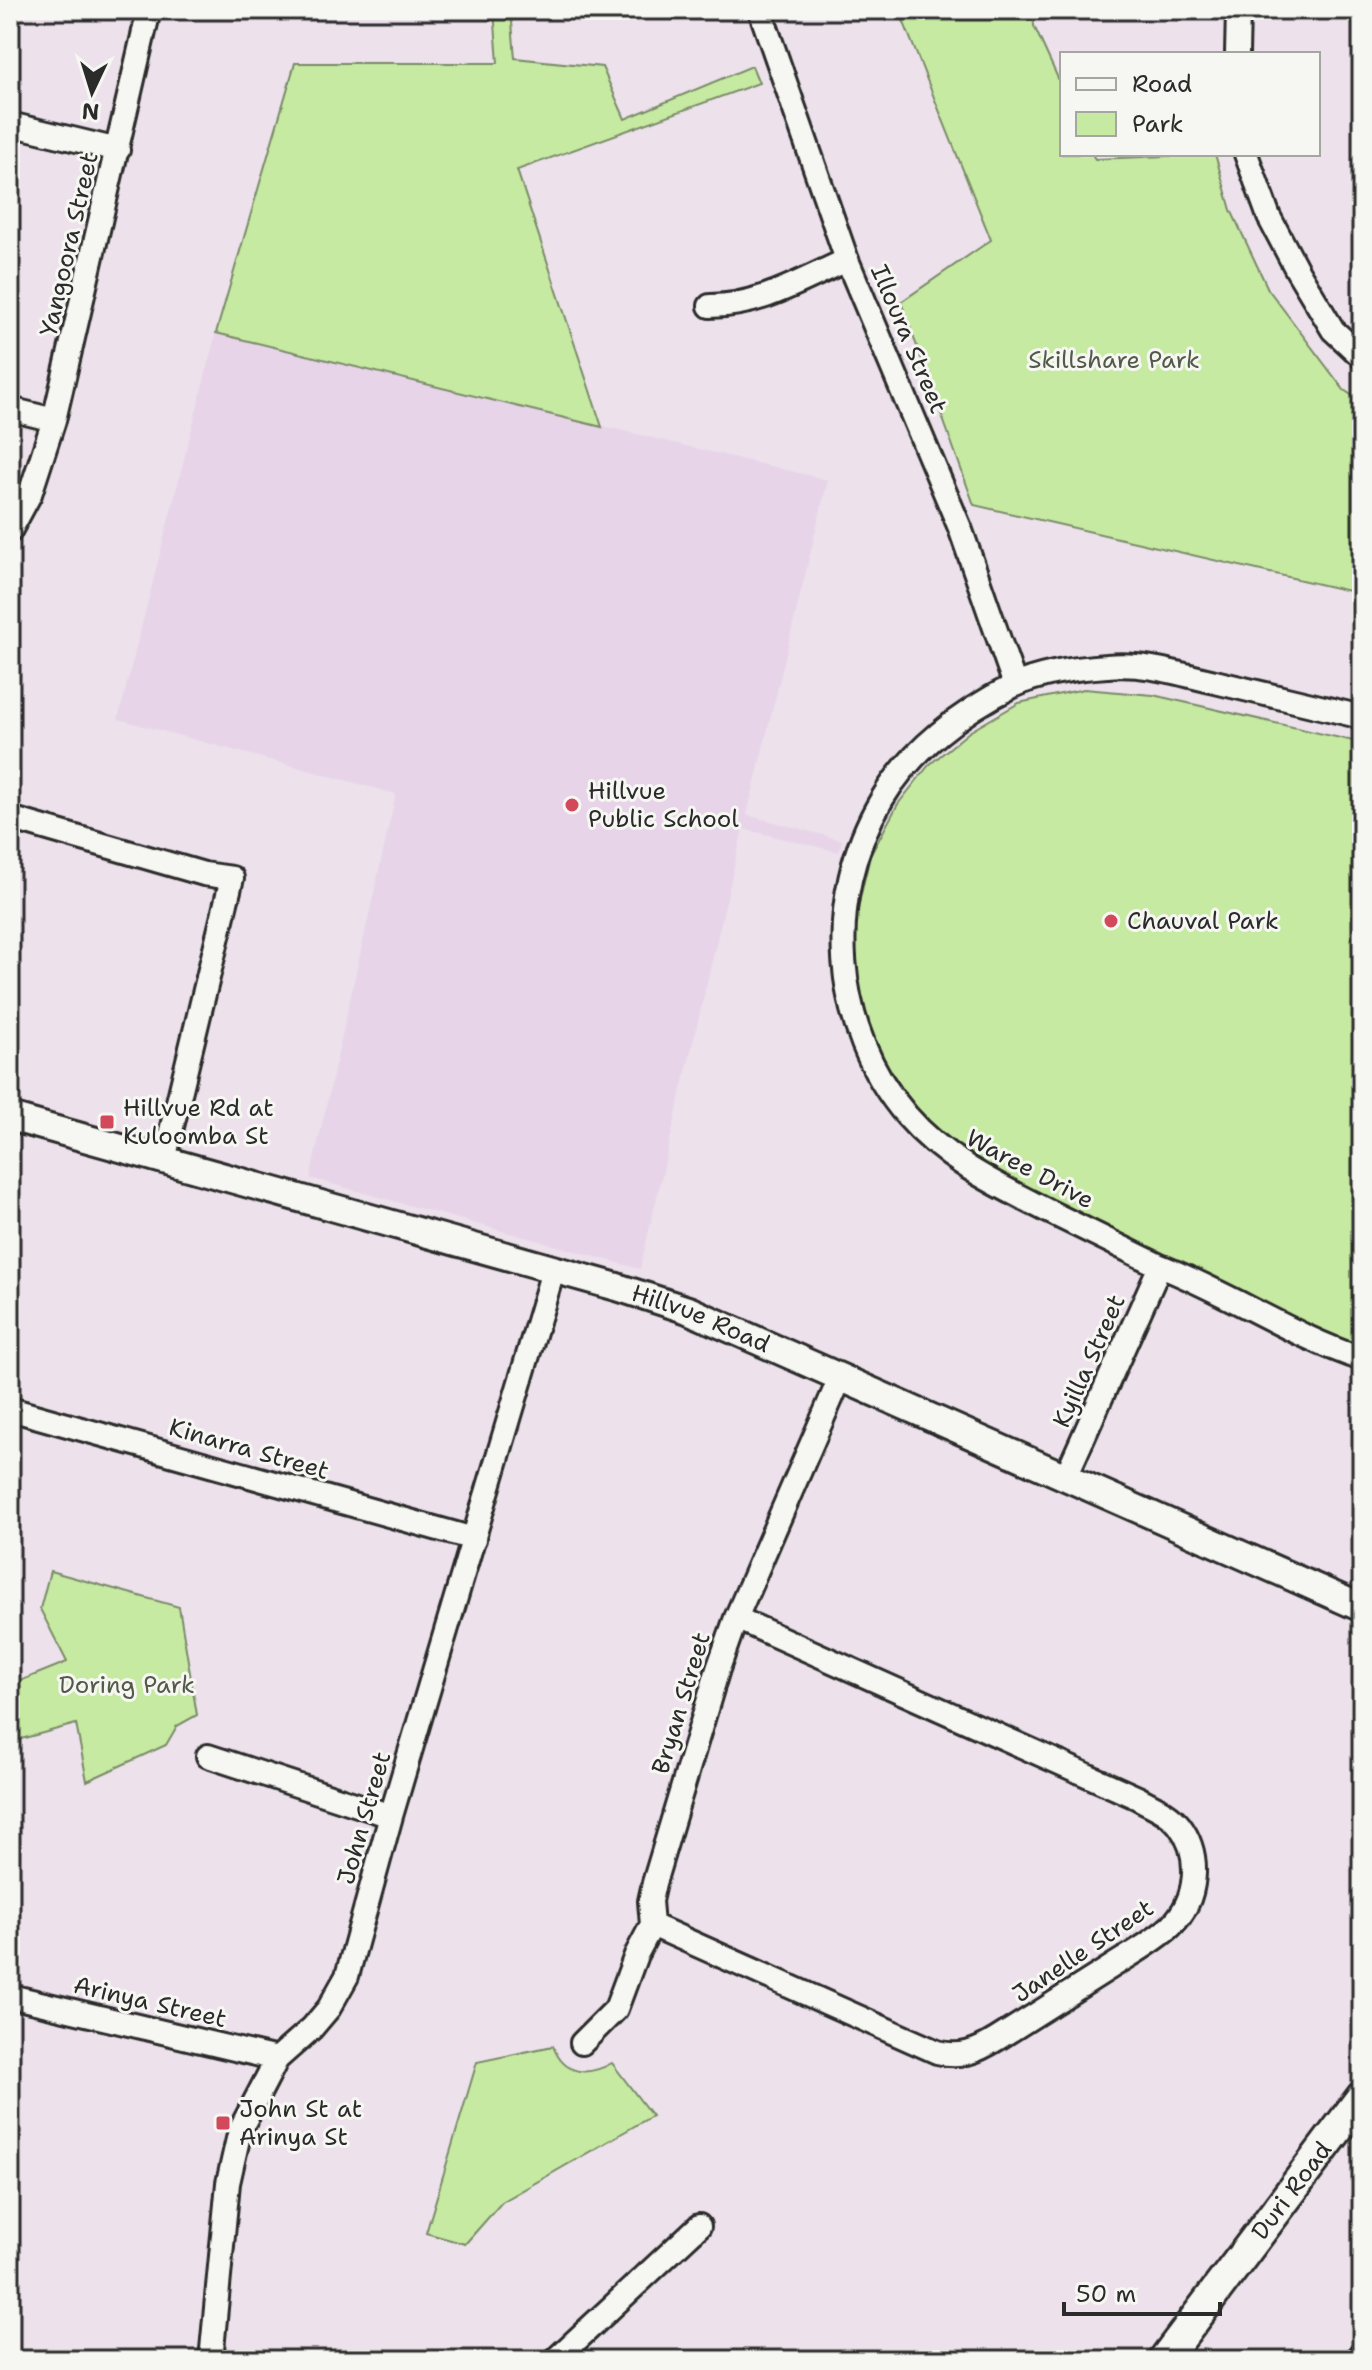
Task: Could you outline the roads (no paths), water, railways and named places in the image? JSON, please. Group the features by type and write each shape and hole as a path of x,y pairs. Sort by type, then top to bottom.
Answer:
{"main road":[{"name":"Duri Road","path":"1164,2360 1362,2097"}],"street":[{"name":"Yangoora Street","path":"10,531 30,494 54,420 149,10"},
{"name":"Illoura Street","path":"760,10 847,260 960,528 1015,685"},
{"path":"1237,52 1238,10"},
{"path":"10,124 118,150"},
{"path":"1247,156 1269,217 1297,270 1333,330 1362,357"},
{"path":"710,306 734,306 758,301 847,260"},
{"path":"10,409 54,420"},
{"name":"Waree Drive","path":"1362,717 1155,668 1111,665 1064,672 1015,685 938,734 910,762 883,797 861,838 847,889 843,924 850,1004 863,1044 880,1080 908,1116 948,1155 983,1178 1160,1266 1189,1277 1328,1348 1362,1359"},
{"path":"10,818 204,874 232,878 164,1160"},
{"name":"Hillvue Road","path":"10,1117 617,1287 688,1310 1362,1608"},
{"name":"Kyilla Street","path":"1066,1476 1160,1266"},
{"name":"John Street","path":"211,2360 233,2155 240,2130 277,2059 329,2008 347,1976 391,1816 553,1271"},
{"name":"Bryan Street","path":"582,2043 616,2009 636,1955 652,1925 650,1901 654,1883 718,1669 736,1618 841,1376"},
{"name":"Kinarra Street","path":"10,1409 474,1539"},
{"name":"Janelle Street","path":"652,1925 937,2052 958,2056 976,2051 997,2039 1147,1944 1171,1926 1184,1910 1192,1890 1194,1859 1178,1824 1169,1814 736,1618"},
{"path":"208,1756 391,1816"},
{"name":"Arinya Street","path":"10,1996 277,2059"},
{"path":"555,2360 699,2226"}],"railway":[{"path":"1342,2360 1362,2334"}],"place":[{"name":"Hillvue Public School","path":"572,805"},
{"name":"Chauval Park","path":"1111,921"},
{"name":"Hillvue Rd at Kuloomba St","path":"107,1122"},
{"name":"John St at Arinya St","path":"223,2123"}],"park label":[{"name":"Skillshare Park","path":"1114,360"},
{"name":"Doring Park","path":"127,1685"}]}
